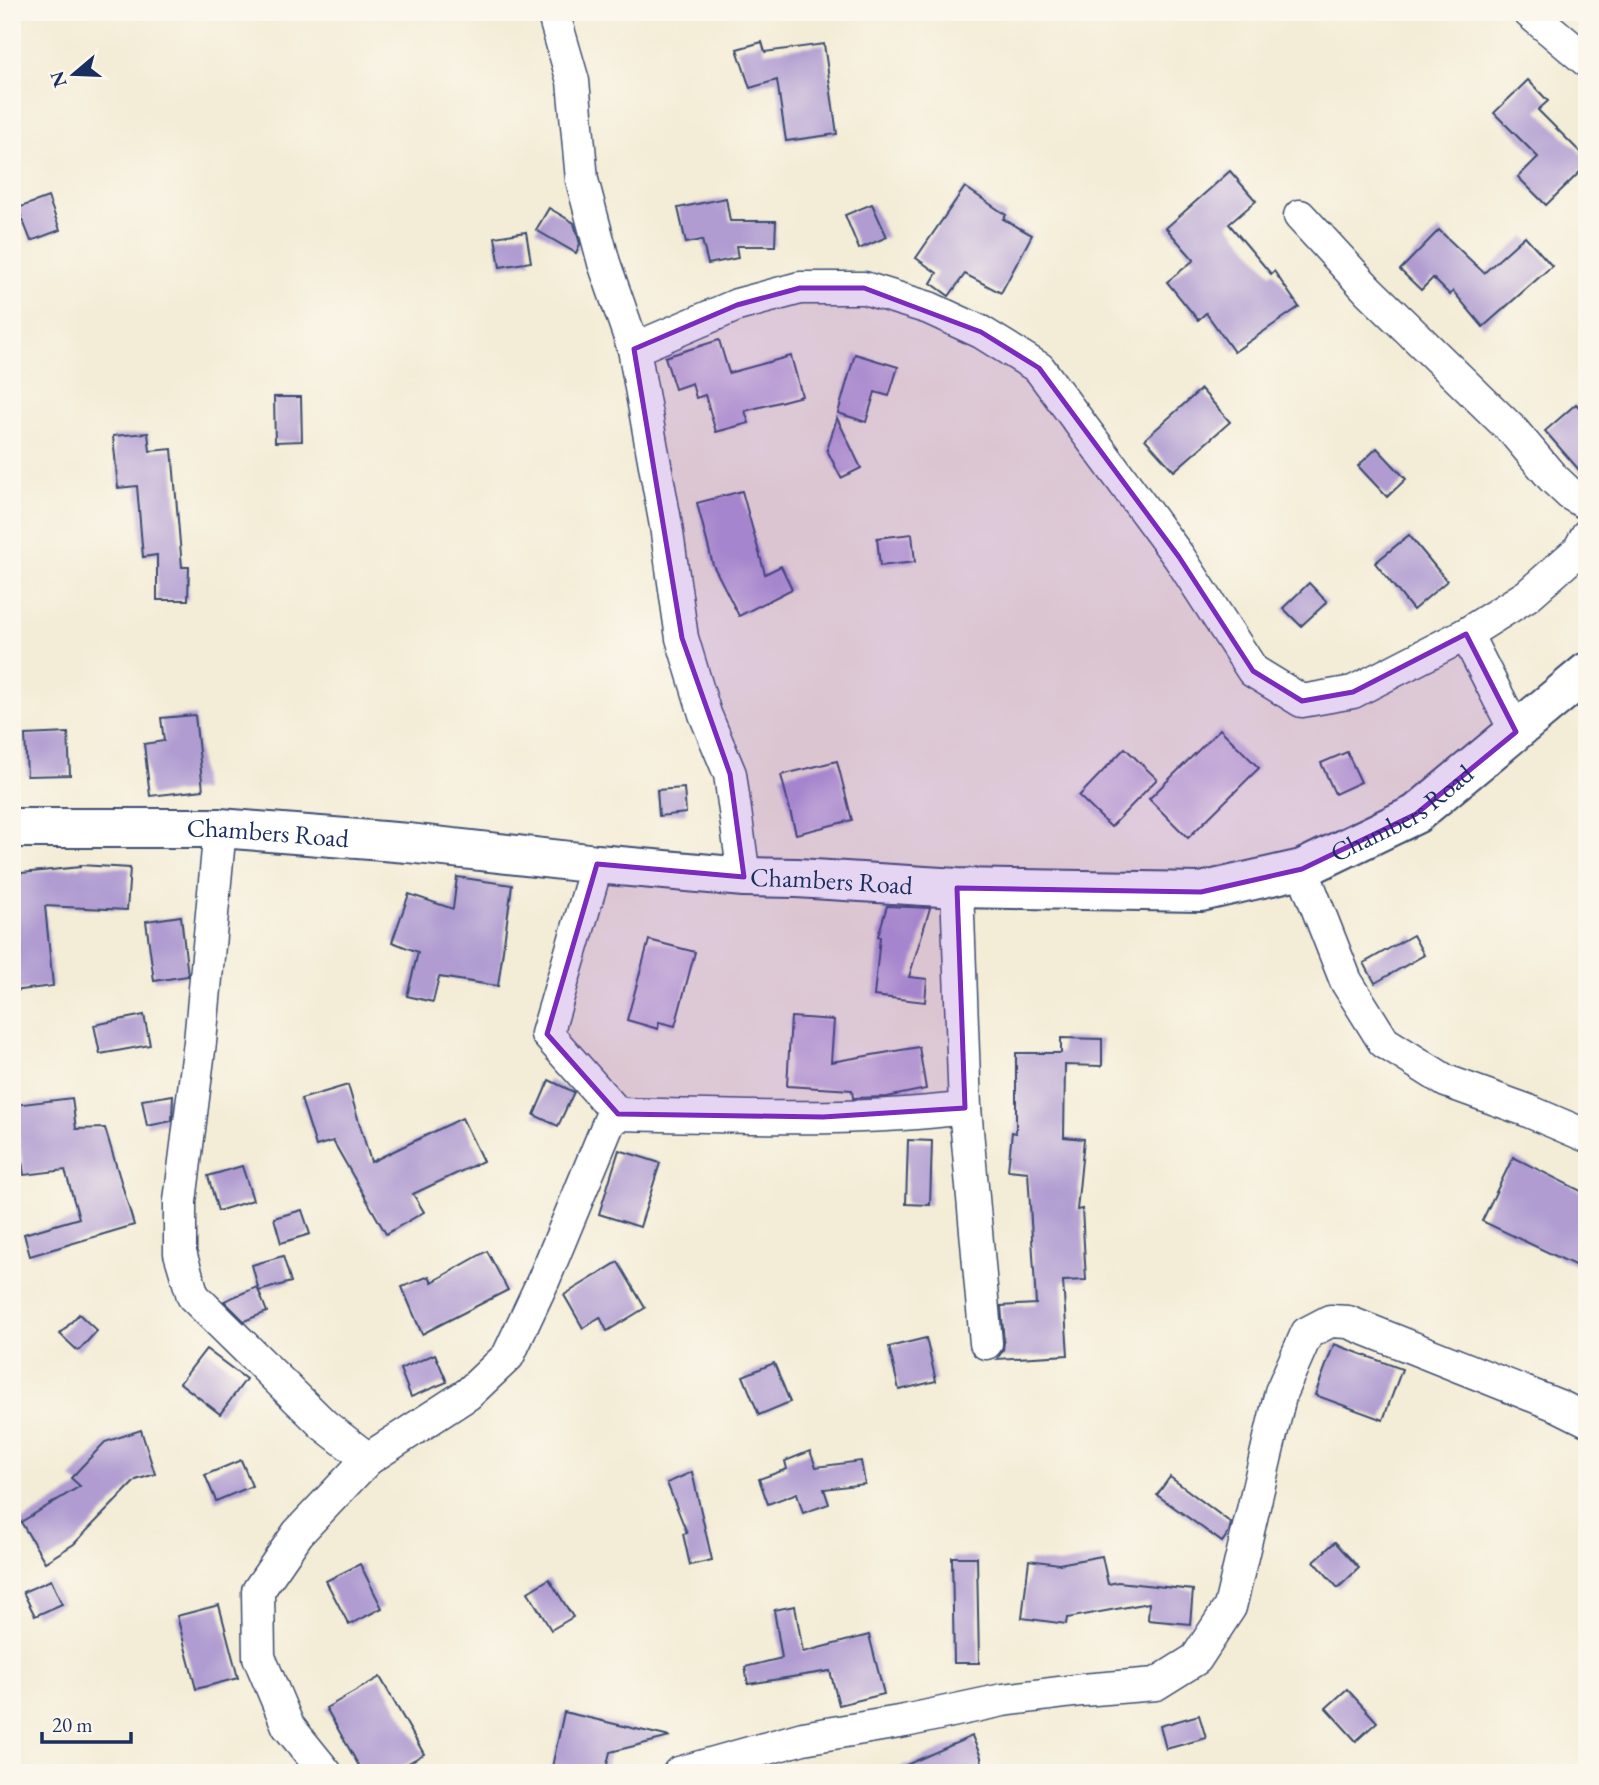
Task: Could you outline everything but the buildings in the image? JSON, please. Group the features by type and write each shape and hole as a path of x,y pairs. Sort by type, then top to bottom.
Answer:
{"street":[{"path":"1529,12 1587,61"},
{"path":"564,17 582,180 604,263 634,349 666,526 681,638 705,714 730,774 744,877"},
{"path":"1300,216 1370,291 1514,432 1552,477 1570,494 1587,504"},
{"path":"634,349 737,305 800,288 864,288 929,308 981,332 1039,368 1179,557 1253,671 1302,701 1353,692 1466,635 1528,595 1579,550 1587,535"},
{"path":"1466,635 1516,732"},
{"name":"Chambers Road","path":"12,828 220,828 408,842 597,864 744,877 957,888 1201,892 1303,869 1416,814 1587,672"},
{"path":"220,828 200,1042 180,1200 180,1253 193,1296 324,1425 368,1459"},
{"path":"597,864 547,1034 618,1114"},
{"path":"1303,869 1346,981 1384,1042 1446,1082 1526,1110 1587,1136"},
{"path":"957,888 965,1108 986,1343"},
{"path":"326,1773 288,1726 259,1657 258,1591 298,1533 368,1459 468,1394 508,1356 544,1279 610,1122 618,1114 894,1116 965,1108"},
{"path":"679,1773 803,1738 905,1721 1003,1700 1156,1684 1196,1659 1230,1607 1281,1392 1307,1333 1330,1321 1348,1322 1559,1406 1587,1420"}],"highlighted area":[{"path":"800,288 864,288 981,332 1039,368 1179,557 1253,671 1302,701 1353,692 1466,634 1516,732 1416,814 1302,869 1201,892 957,888 965,1108 823,1117 618,1114 547,1034 597,864 744,877 730,774 682,638 634,349 737,305"}]}
